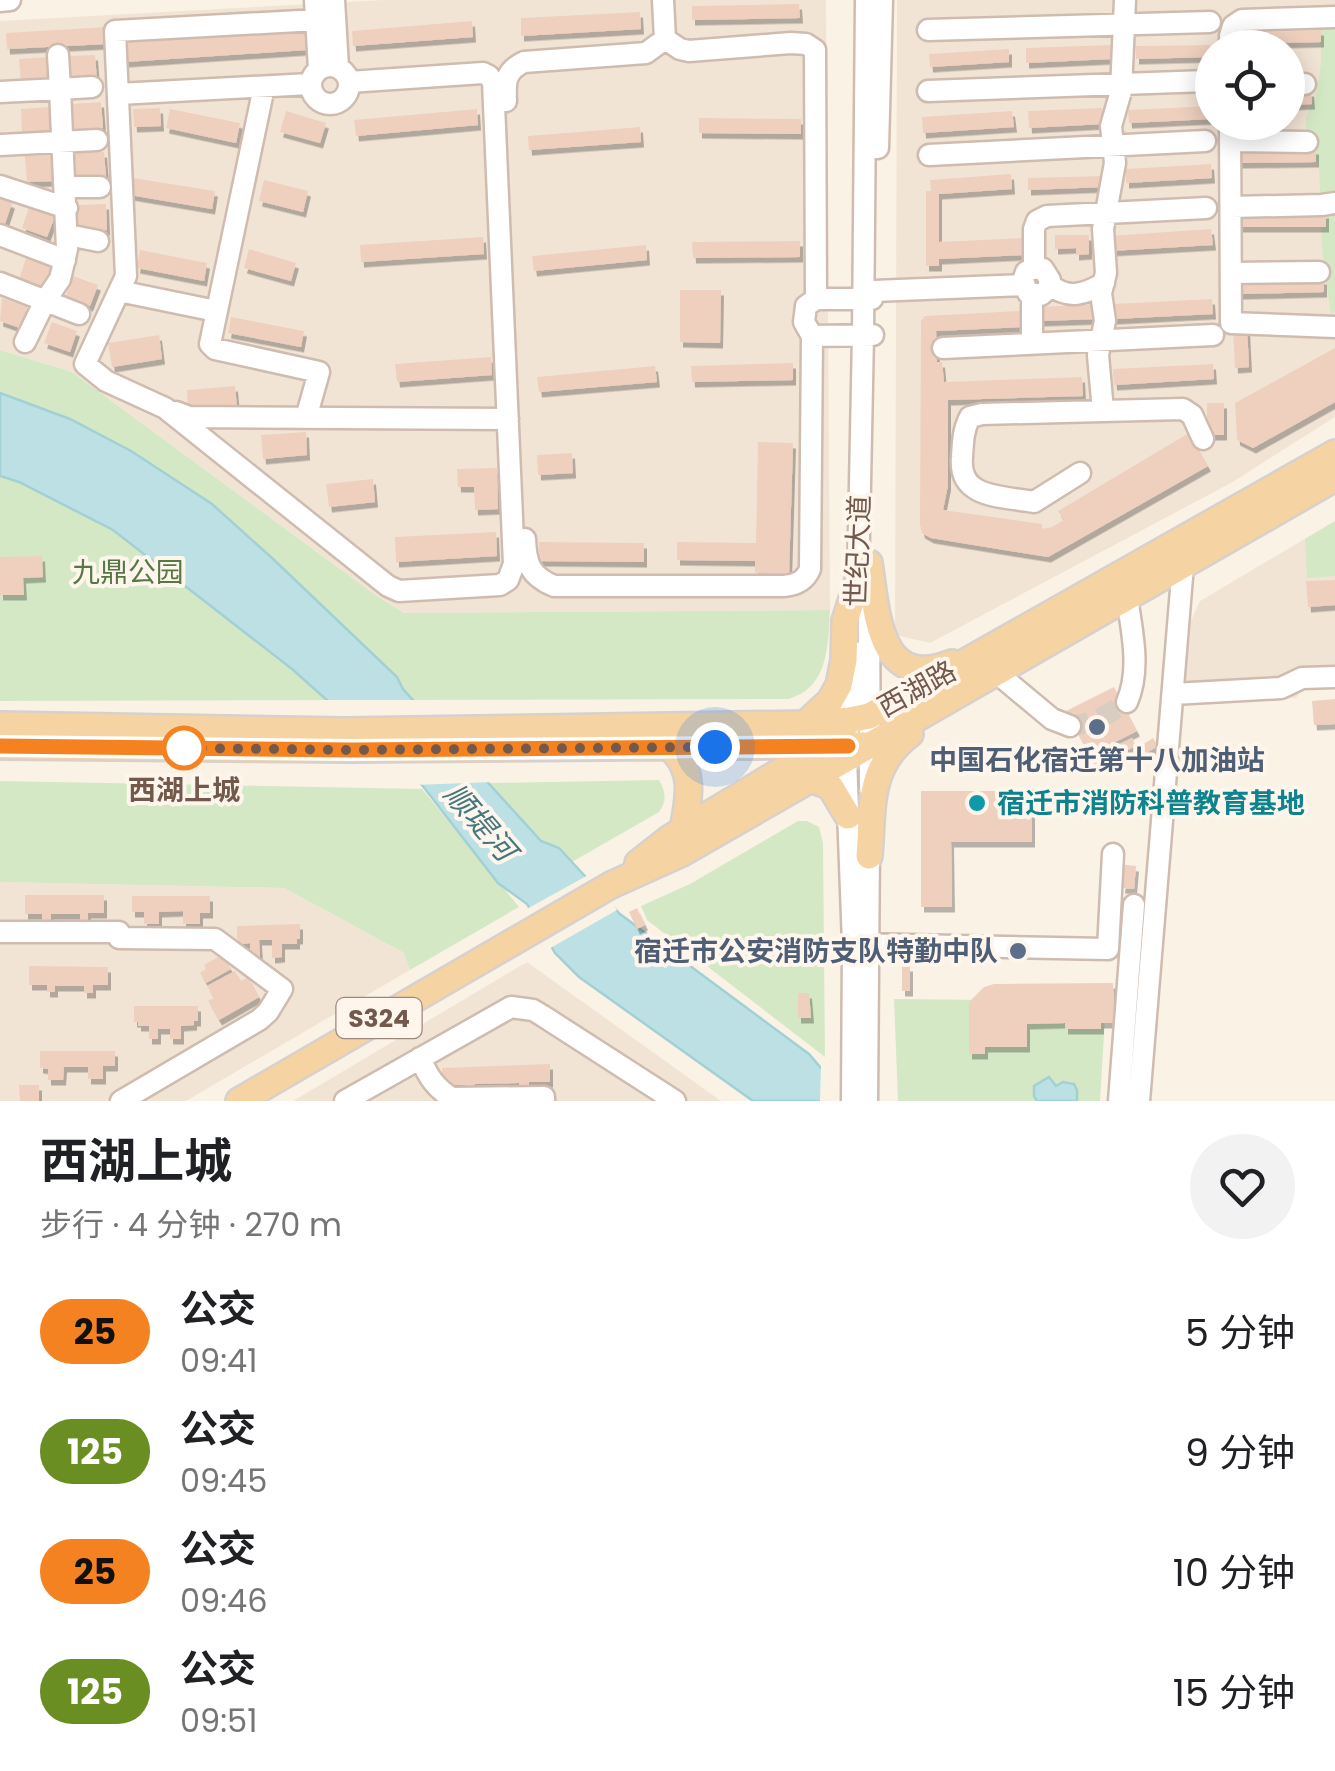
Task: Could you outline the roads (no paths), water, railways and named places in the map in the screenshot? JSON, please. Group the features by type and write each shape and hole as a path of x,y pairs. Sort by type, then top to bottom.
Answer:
{"main road":[{"name":"西湖路","path":"611,885 682,853 810,780 857,737 1022,644 1335,453"},
{"name":"西湖路","path":"1022,644 1127,598 1335,478"},
{"path":"863,572 881,634 902,664 928,670 1022,644"},
{"path":"805,724 830,701 839,685 845,621 863,572"},
{"path":"869,856 876,784 888,754 924,723 998,674 1022,644"},
{"path":"0,746 461,738 805,724 857,737"},
{"path":"0,725 348,740"},
{"name":"西湖路","path":"611,885 684,830 821,746 857,737"},
{"path":"461,738 669,747 821,746"},
{"path":"669,747 681,756 689,788 684,830"},
{"path":"810,780 830,786 848,816"},
{"name":"S324","path":"238,1101 611,885"}],"street":[{"path":"0,0 10,0"},
{"path":"663,0 665,39"},
{"name":"世纪大道","path":"866,0 870,296"},
{"name":"世纪大道","path":"861,944 848,816 857,737 882,0"},
{"path":"1102,411 1098,354 1105,320 1102,293 1106,273 1102,229 1114,162 1112,126 1121,84 1125,0"},
{"path":"329,75 325,10 115,30 126,276 85,364 106,382 189,417 508,419"},
{"path":"1232,30 1242,20 1328,12"},
{"path":"928,30 1210,22"},
{"path":"665,39 689,50 790,44 806,44 815,50 816,299"},
{"path":"665,39 646,52 524,62 512,68 505,80 526,562 536,577 554,586 798,583 810,570 812,336 804,322 806,306 816,299 1035,283 1070,295 1088,292 1104,283"},
{"path":"25,342 60,279 68,236 58,55"},
{"path":"0,71 1,92 92,87"},
{"path":"118,94 264,87 329,75 489,76 493,82 514,564 508,580 500,585 399,591 388,586 165,408"},
{"path":"928,91 1195,81"},
{"path":"264,87 210,344 215,349 318,372 306,418"},
{"path":"0,145 97,140"},
{"path":"1230,140 1231,324 1335,326"},
{"path":"1292,140 1308,142"},
{"path":"929,155 1205,142"},
{"path":"0,186 66,198 100,187"},
{"path":"1231,207 1335,203"},
{"path":"1032,344 1037,221 1047,216 1206,208"},
{"path":"0,235 65,260"},
{"path":"68,236 98,241"},
{"path":"1231,272 1318,272"},
{"path":"0,284 79,314"},
{"path":"119,291 216,310"},
{"path":"812,336 868,335"},
{"path":"943,348 1213,335"},
{"path":"1080,473 1034,502 978,491 968,485 961,471 964,427 970,417 982,414 1184,409 1192,415 1203,439"},
{"path":"1140,1101 1183,565"},
{"path":"1126,702 1134,659 1127,598"},
{"path":"998,674 1052,719 1070,726"},
{"path":"1173,694 1281,688 1302,678 1335,676"},
{"name":"世纪大道","path":"857,737 869,856 861,944 860,1091"},
{"path":"861,944 1108,949 1113,854"},
{"path":"1119,1101 1134,905"},
{"path":"0,932 119,932 119,938 215,939 282,989 259,1020 157,1092 121,1101"},
{"path":"1109,933 1131,935"},
{"path":"345,1101 511,1007 521,1006 543,1016 670,1099"},
{"path":"420,1058 440,1092 452,1098 544,1096 544,1101"}],"water":[{"name":"顺堤河","path":"0,393 70,419 131,451 212,504 397,677 403,689 541,841 559,848 620,914 809,1054 821,1068 878,1101 753,1101 579,977 555,953 527,904 498,883 422,785 292,669 113,530 0,476"},
{"path":"1049,1077 1056,1086 1063,1082 1074,1084 1077,1101 1037,1101 1034,1086"}],"tunnel":[{"path":"1070,726 1100,718 1127,702"}],"place":[{"name":"中国石化宿迁第十八加油站","path":"1097,727"},
{"name":"西湖上城","path":"184,748"},
{"name":"宿迁市消防科普教育基地","path":"977,803"},
{"name":"宿迁市公安消防支队特勤中队","path":"1018,951"}],"park label":[{"name":"九鼎公园","path":"128,572"}]}
